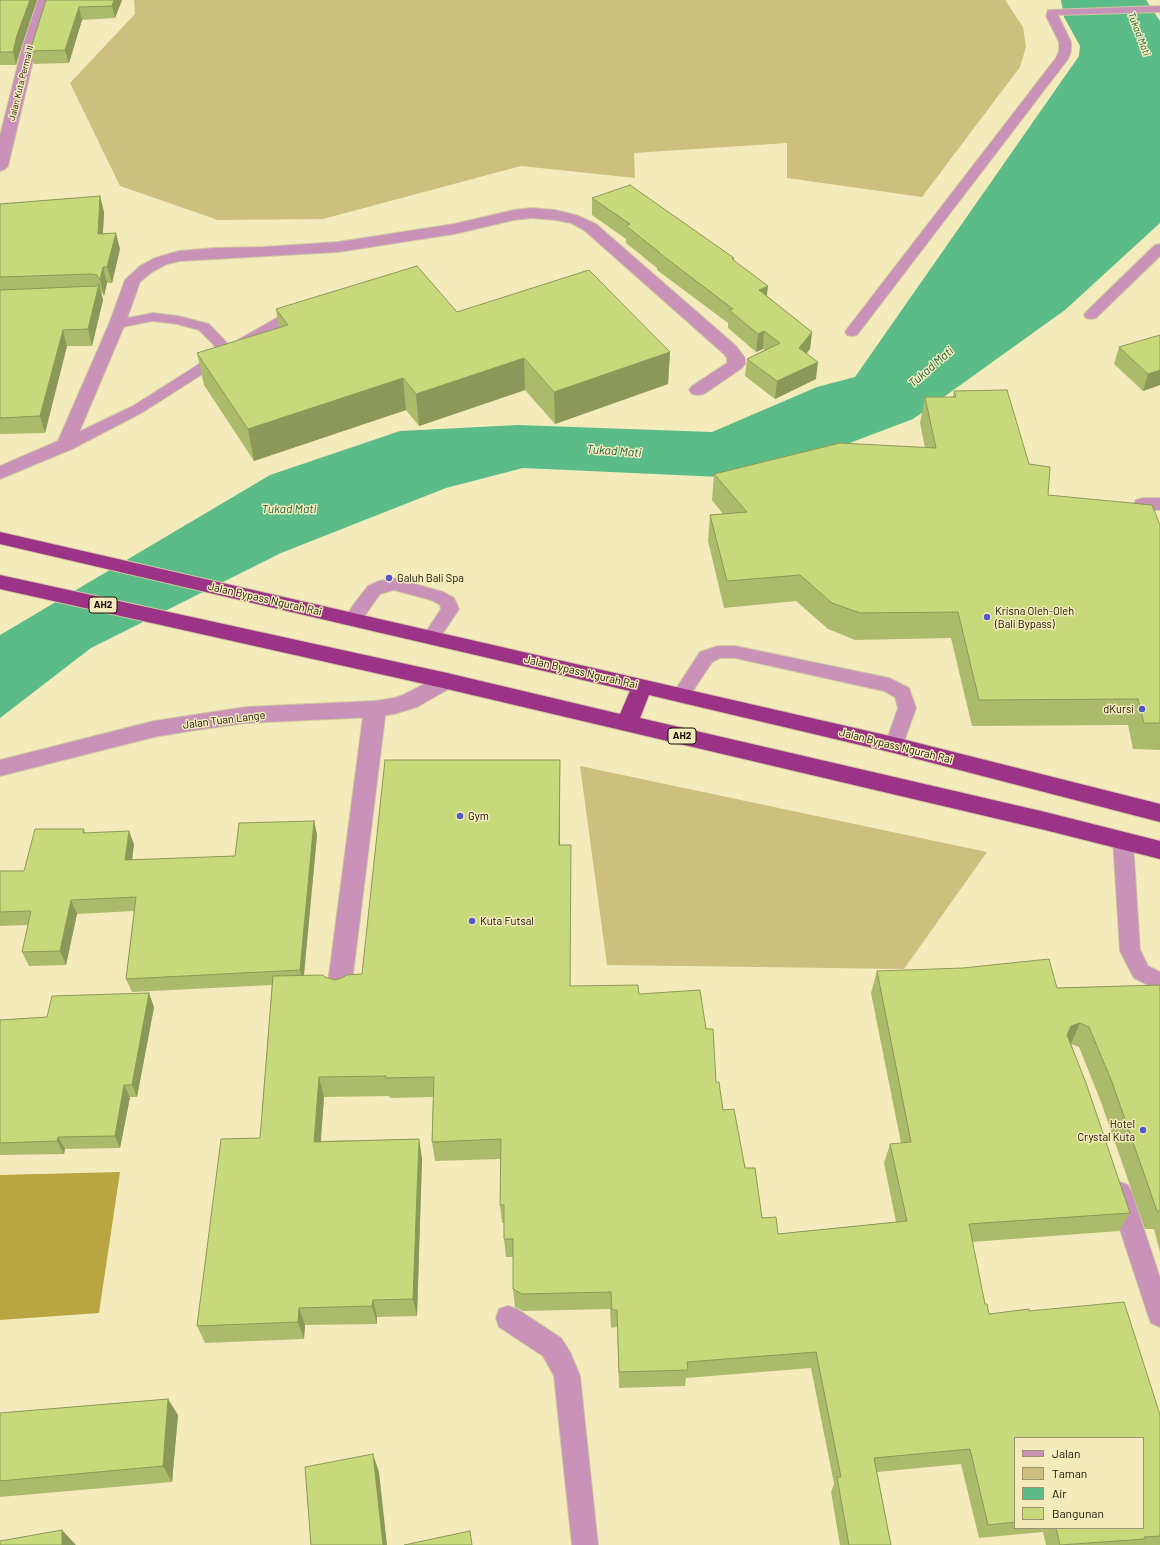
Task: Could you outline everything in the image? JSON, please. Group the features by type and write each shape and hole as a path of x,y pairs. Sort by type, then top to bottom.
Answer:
{"highway":[{"name":"Jalan Bypass Ngurah Rai","path":"0,538 894,745 1160,813"},
{"name":"AH2","path":"2,583 447,680 1160,850"},
{"path":"627,723 642,686"}],"street":[{"name":"Jalan Kuta Permai II","path":"0,166 6,118 45,0"},
{"path":"0,473 66,445 117,324 133,280 146,269 161,261 179,256 214,253 263,252 338,247 454,229 514,215 532,213 555,215 576,220 590,227 730,350 736,358 736,364 698,390"},
{"name":"Jalan Tuan Lange","path":"0,768 154,729 196,722 246,715 375,709 410,701 447,680"},
{"path":"339,990 375,709"}],"lane":[{"path":"852,332 1062,59 1065,51 1065,42 1051,13 1056,11 1159,9"},
{"path":"1091,315 1160,248"},
{"path":"66,445 138,409 226,353 285,319 313,308"},
{"path":"117,324 153,317 178,320 204,327 220,343 226,353"},
{"path":"353,620 374,590 385,585 394,584 437,596 448,602 450,609 431,638"},
{"path":"681,695 706,657 724,652 735,652 890,685 903,693 907,708 894,745"},
{"path":"1124,841 1126,906 1130,951 1141,972 1160,982"},
{"path":"1114,1174 1160,1315"},
{"path":"508,1318 552,1347 561,1361 567,1376 585,1545"}],"green space":[{"path":"134,0 1005,0 1023,27 1026,47 1020,67 922,197 787,178 787,143 634,153 635,178 521,166 323,219 218,220 120,186 70,83 135,14"},
{"path":"580,766 987,852 904,969 607,965"}],"shaded area":[{"path":"120,1172 99,1313 0,1320 0,1175"}],"water":[{"name":"Tukad Mati","path":"1061,0 1146,0 1160,21 1160,223 1065,310 913,419 789,466 720,477 523,468 446,488 281,553 91,648 0,718 0,635 270,475 400,431 518,425 712,432 817,387 855,377 1079,56 1080,46 1064,17"}],"building":[{"path":"0,0 30,0 17,35 13,52 0,52"},
{"path":"46,0 114,0 112,6 79,7 65,50 30,51"},
{"path":"630,185 734,258 732,259 768,286 759,290 812,332 799,348 818,362 777,381 747,359 780,343 764,331 758,334 729,310 733,309 626,226 630,224 592,198"},
{"path":"100,196 98,234 116,233 107,267 103,267 100,280 97,275 91,274 0,277 0,204"},
{"path":"417,266 457,312 589,270 670,352 554,392 524,358 416,394 403,378 248,429 197,353 288,325 276,309"},
{"path":"99,284 88,329 63,330 40,416 0,418 0,290 97,286"},
{"path":"1160,335 1160,370 1148,374 1119,347"},
{"path":"1007,390 1029,464 1050,467 1048,495 1152,505 1160,525 1160,723 1144,723 1138,699 979,700 958,612 860,613 832,603 800,575 727,581 710,515 747,512 714,474 840,443 936,448 925,397 956,397 954,391"},
{"path":"385,760 560,760 559,845 571,845 570,986 638,985 639,994 700,990 706,1029 713,1029 716,1082 719,1082 723,1110 734,1109 745,1168 755,1168 762,1218 776,1217 778,1234 907,1221 890,1144 911,1142 877,971 963,968 1049,959 1057,988 1160,985 1160,1211 1157,1211 1112,1082 1089,1027 1080,1023 1071,1026 1067,1035 1086,1083 1130,1213 969,1224 985,1304 987,1304 989,1314 1029,1309 1029,1311 1124,1302 1160,1415 1160,1536 1144,1537 1145,1539 1060,1545 1056,1529 1144,1529 1144,1437 1014,1437 1014,1522 988,1525 970,1449 874,1458 891,1545 849,1545 837,1477 841,1477 816,1352 687,1362 688,1370 619,1372 617,1310 612,1310 611,1292 522,1294 513,1289 513,1239 504,1239 504,1205 500,1205 501,1139 432,1142 434,1077 319,1077 314,1142 419,1139 413,1299 373,1300 372,1306 299,1308 298,1322 197,1326 221,1139 260,1138 273,976 323,975 335,980 346,975 362,974"},
{"path":"314,821 300,970 126,979 136,897 71,900 60,951 22,952 31,911 0,912 0,871 24,871 35,829 84,829 83,833 129,831 125,860 235,856 239,823"},
{"path":"149,993 132,1085 124,1085 115,1136 58,1137 57,1141 0,1143 0,1020 47,1017 52,996"},
{"path":"168,1399 163,1466 0,1481 0,1413"},
{"path":"373,1454 383,1545 311,1545 305,1467"},
{"path":"62,1530 62,1545 0,1545 0,1541"},
{"path":"470,1531 472,1545 404,1545"}],"place":[{"name":"Galuh Bali Spa","path":"389,578"},
{"name":"Krisna Oleh-Oleh (Bali Bypass)","path":"987,617"},
{"name":"dKursi","path":"1142,709"},
{"name":"Gym","path":"460,816"},
{"name":"Kuta Futsal","path":"472,921"},
{"name":"Hotel Crystal Kuta","path":"1143,1130"}]}
